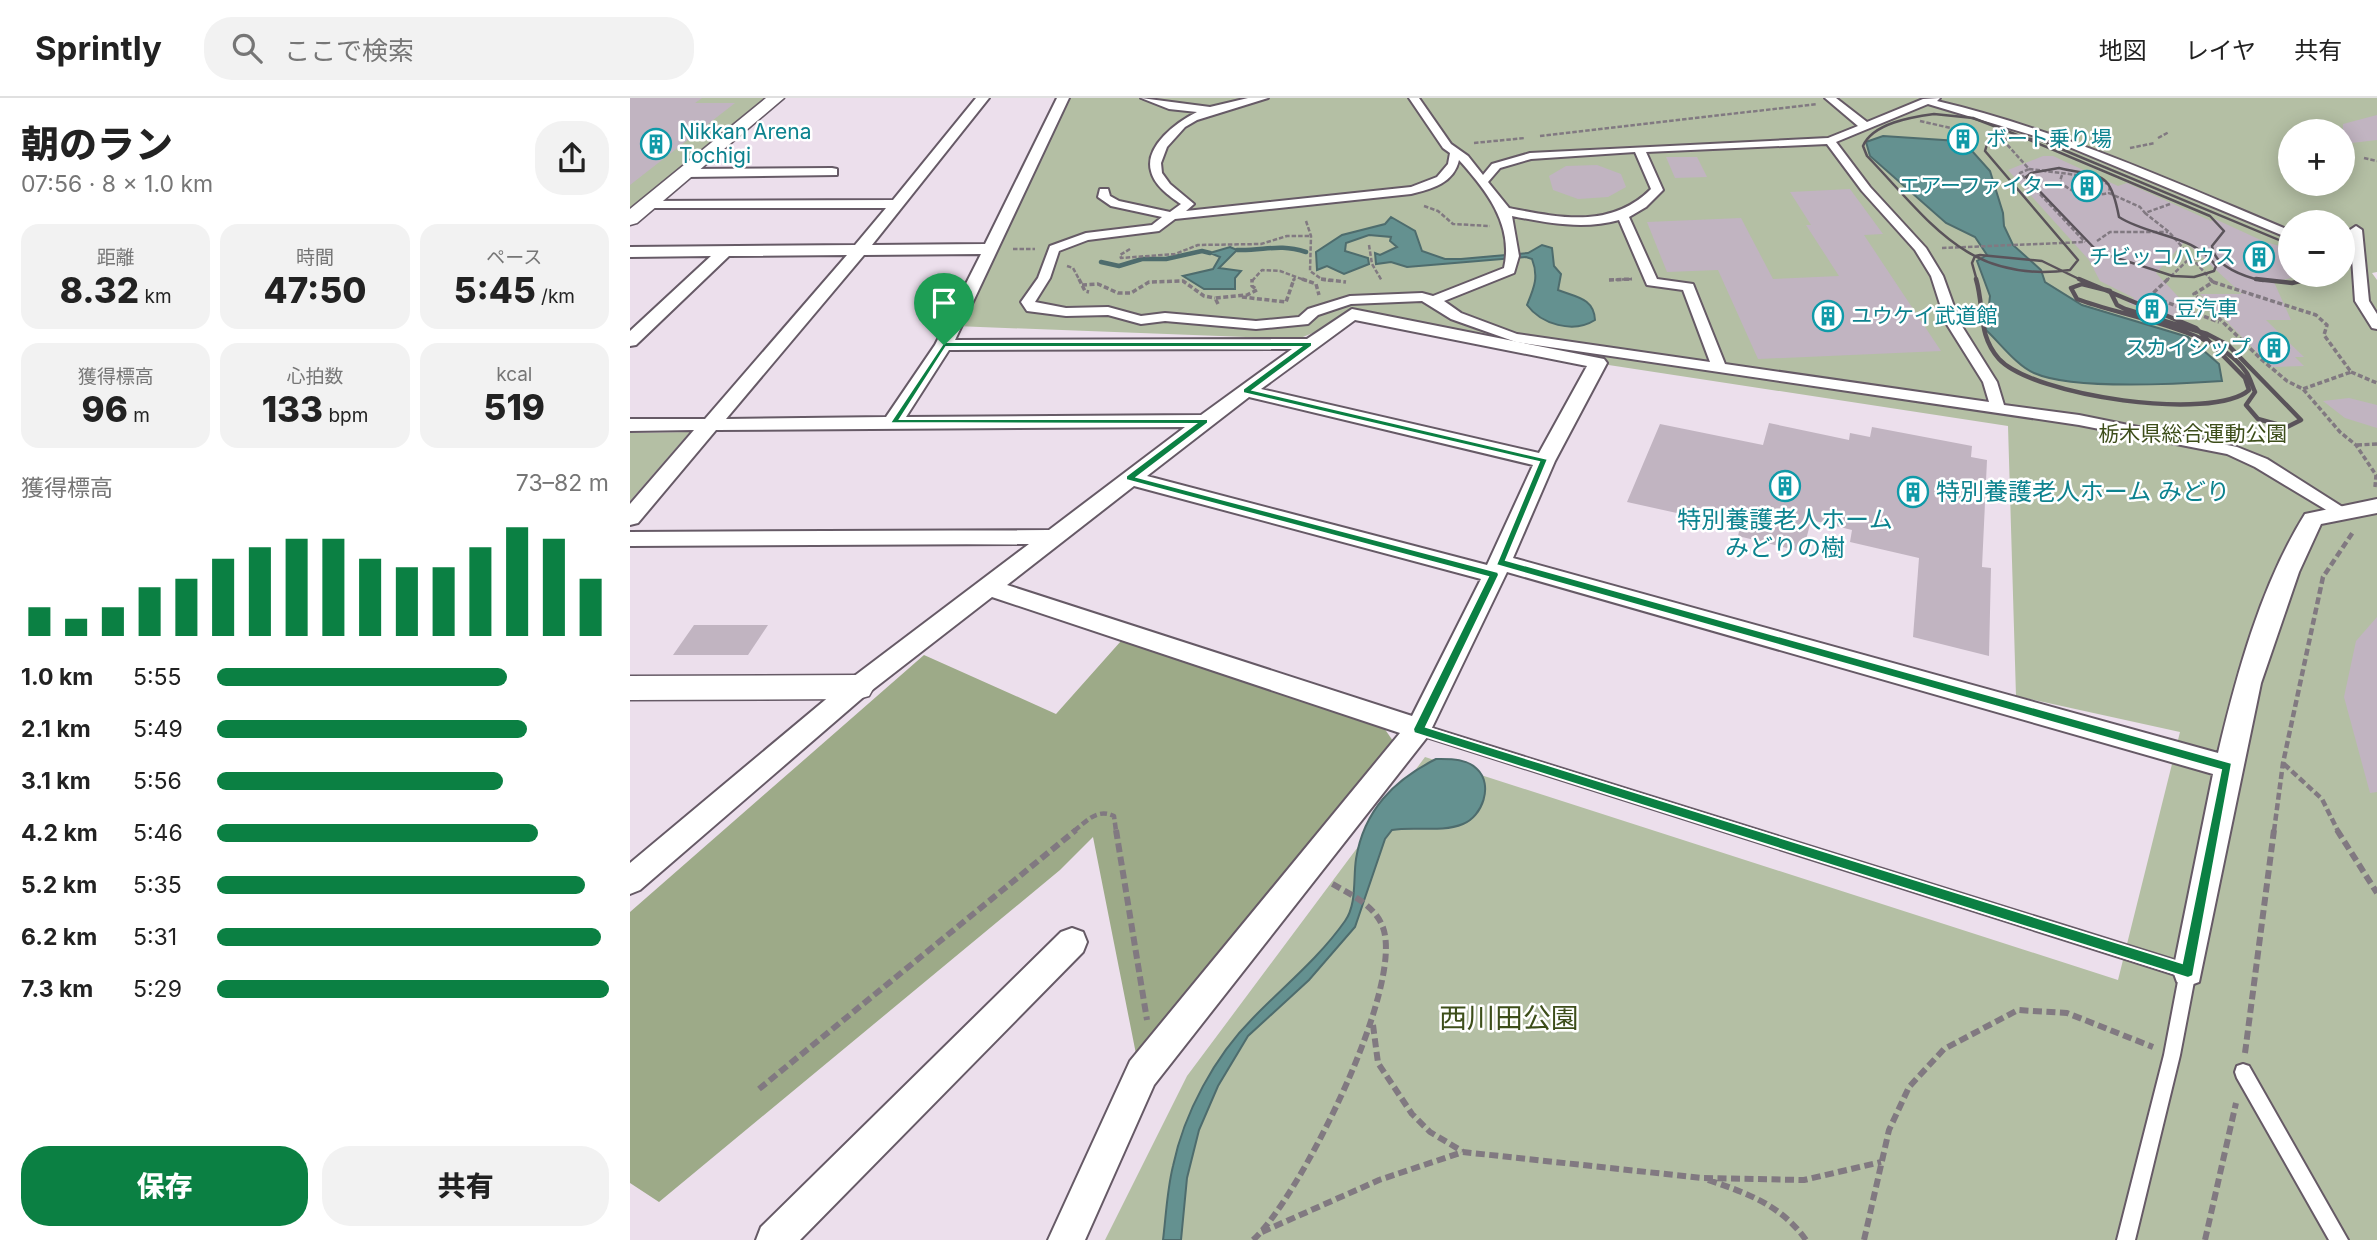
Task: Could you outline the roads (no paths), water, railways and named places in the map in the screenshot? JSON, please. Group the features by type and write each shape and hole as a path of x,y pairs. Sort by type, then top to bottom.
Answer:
{"street":[{"path":"630,219 776,98"},
{"path":"630,518 859,251 984,98"},
{"path":"893,422 944,345 1063,98"},
{"path":"1146,98 1172,107 1208,110 1263,98"},
{"path":"1208,110 1178,128 1156,158 1156,172 1168,188 1188,204 1143,232 1086,237 1054,249 1049,267 1028,302 1032,308 1066,312 1098,310 1141,320 1165,317 1256,325 1303,321 1313,312 1335,304 1386,297 1434,300 1510,270 1514,256 1505,211 1414,98"},
{"path":"1483,181 1496,166 1506,161 1552,153 1830,141 1930,99 2010,121 2278,230"},
{"path":"1832,100 1865,126"},
{"path":"1830,141 1866,189 1920,248 1937,276 1953,323 1990,383 1998,408"},
{"path":"1505,211 1565,222 1612,220 1623,216 1647,203 1657,190 1639,149"},
{"path":"1455,152 1506,161"},
{"path":"1104,191 1104,197 1115,204 1172,216 1413,192 1444,178 1450,171 1455,152"},
{"path":"686,173 832,172"},
{"path":"648,204 896,204"},
{"path":"1623,216 1652,282 1688,287 1720,370"},
{"path":"2356,230 2362,301 2377,325"},
{"path":"630,252 991,249"},
{"path":"630,341 725,251"},
{"path":"1434,300 1456,316 1516,338 1556,342 1720,370 1998,408 2231,450 2261,463 2351,522"},
{"path":"630,881 858,687 1205,421 1352,314 1598,363 1545,461 1497,569 1419,729 1142,1073 1099,1174 1066,1240"},
{"path":"944,345 1309,344"},
{"path":"1246,391 1545,461"},
{"path":"630,425 1205,421"},
{"path":"1130,478 1497,569 2228,767"},
{"path":"2188,971 2244,699 2290,562 2313,519 2351,522 2377,506"},
{"path":"630,539 1053,537"},
{"path":"988,587 1419,729"},
{"path":"630,688 858,687"},
{"path":"774,1240 1072,942"}],"lane":[{"path":"1419,729 2188,971 2172,1055 2126,1240"},
{"path":"2243,1072 2339,1240"}],"waterway":[{"path":"1237,250 1279,248 1306,252"},
{"path":"1101,262 1119,266 1142,259 1166,259 1202,251 1210,253"}],"railway":[{"path":"1975,256 1954,243 1932,224 1867,156 1863,146 1875,132 1894,122 1934,114 1973,118 2025,138"},
{"path":"2025,138 2042,141 2278,240"},
{"path":"2025,138 2210,216 2224,231 2212,246 2218,260 2232,270 2263,281"},
{"path":"2025,138 1988,141 1985,151 2078,260 2070,270 2061,270"},
{"path":"2059,168 2102,178 2112,190 2119,217 2196,248 2216,266 2214,271 2194,277 2173,276 2098,252 2026,177 2031,173 2059,168"},
{"path":"1975,256 2004,267 2034,272 2061,270"},
{"path":"1975,256 1972,263 1977,281"},
{"path":"1975,256 2042,261 2061,270"},
{"path":"2061,270 2083,281"},
{"path":"1976,279 1984,331 1992,350 1999,359 2018,372 2047,384 2084,394 2163,404 2200,404 2229,399 2249,390 2245,378 2212,344"},
{"path":"2079,279 2104,290"},
{"path":"2256,279 2278,281"},
{"path":"2104,290 2082,284 2071,288 2077,299 2168,326 2212,344"},
{"path":"2104,290 2111,292"},
{"path":"2104,290 2111,292"},
{"path":"2111,292 2200,332"},
{"path":"2111,292 2117,305 2125,309 2200,332"},
{"path":"2200,332 2228,345 2301,420 2287,427 2258,419 2246,405 2255,392 2246,372 2232,357 2212,344"},
{"path":"2200,332 2212,344"}],"place":[{"name":"ボート乗り場","path":"1963,139"},
{"name":"Nikkan Arena Tochigi","path":"656,144"},
{"name":"エアーファイター","path":"2087,186"},
{"name":"チビッコハウス","path":"2259,257"},
{"name":"豆汽車","path":"2152,309"},
{"name":"ユウケイ武道館","path":"1828,316"},
{"name":"スカイシップ","path":"2274,348"},
{"name":"特別養護老人ホーム みどりの樹","path":"1785,486"},
{"name":"特別養護老人ホーム みどり","path":"1913,492"}],"park label":[{"name":"栃木県総合運動公園","path":"2193,434"},
{"name":"西川田公園","path":"1509,1018"}]}
